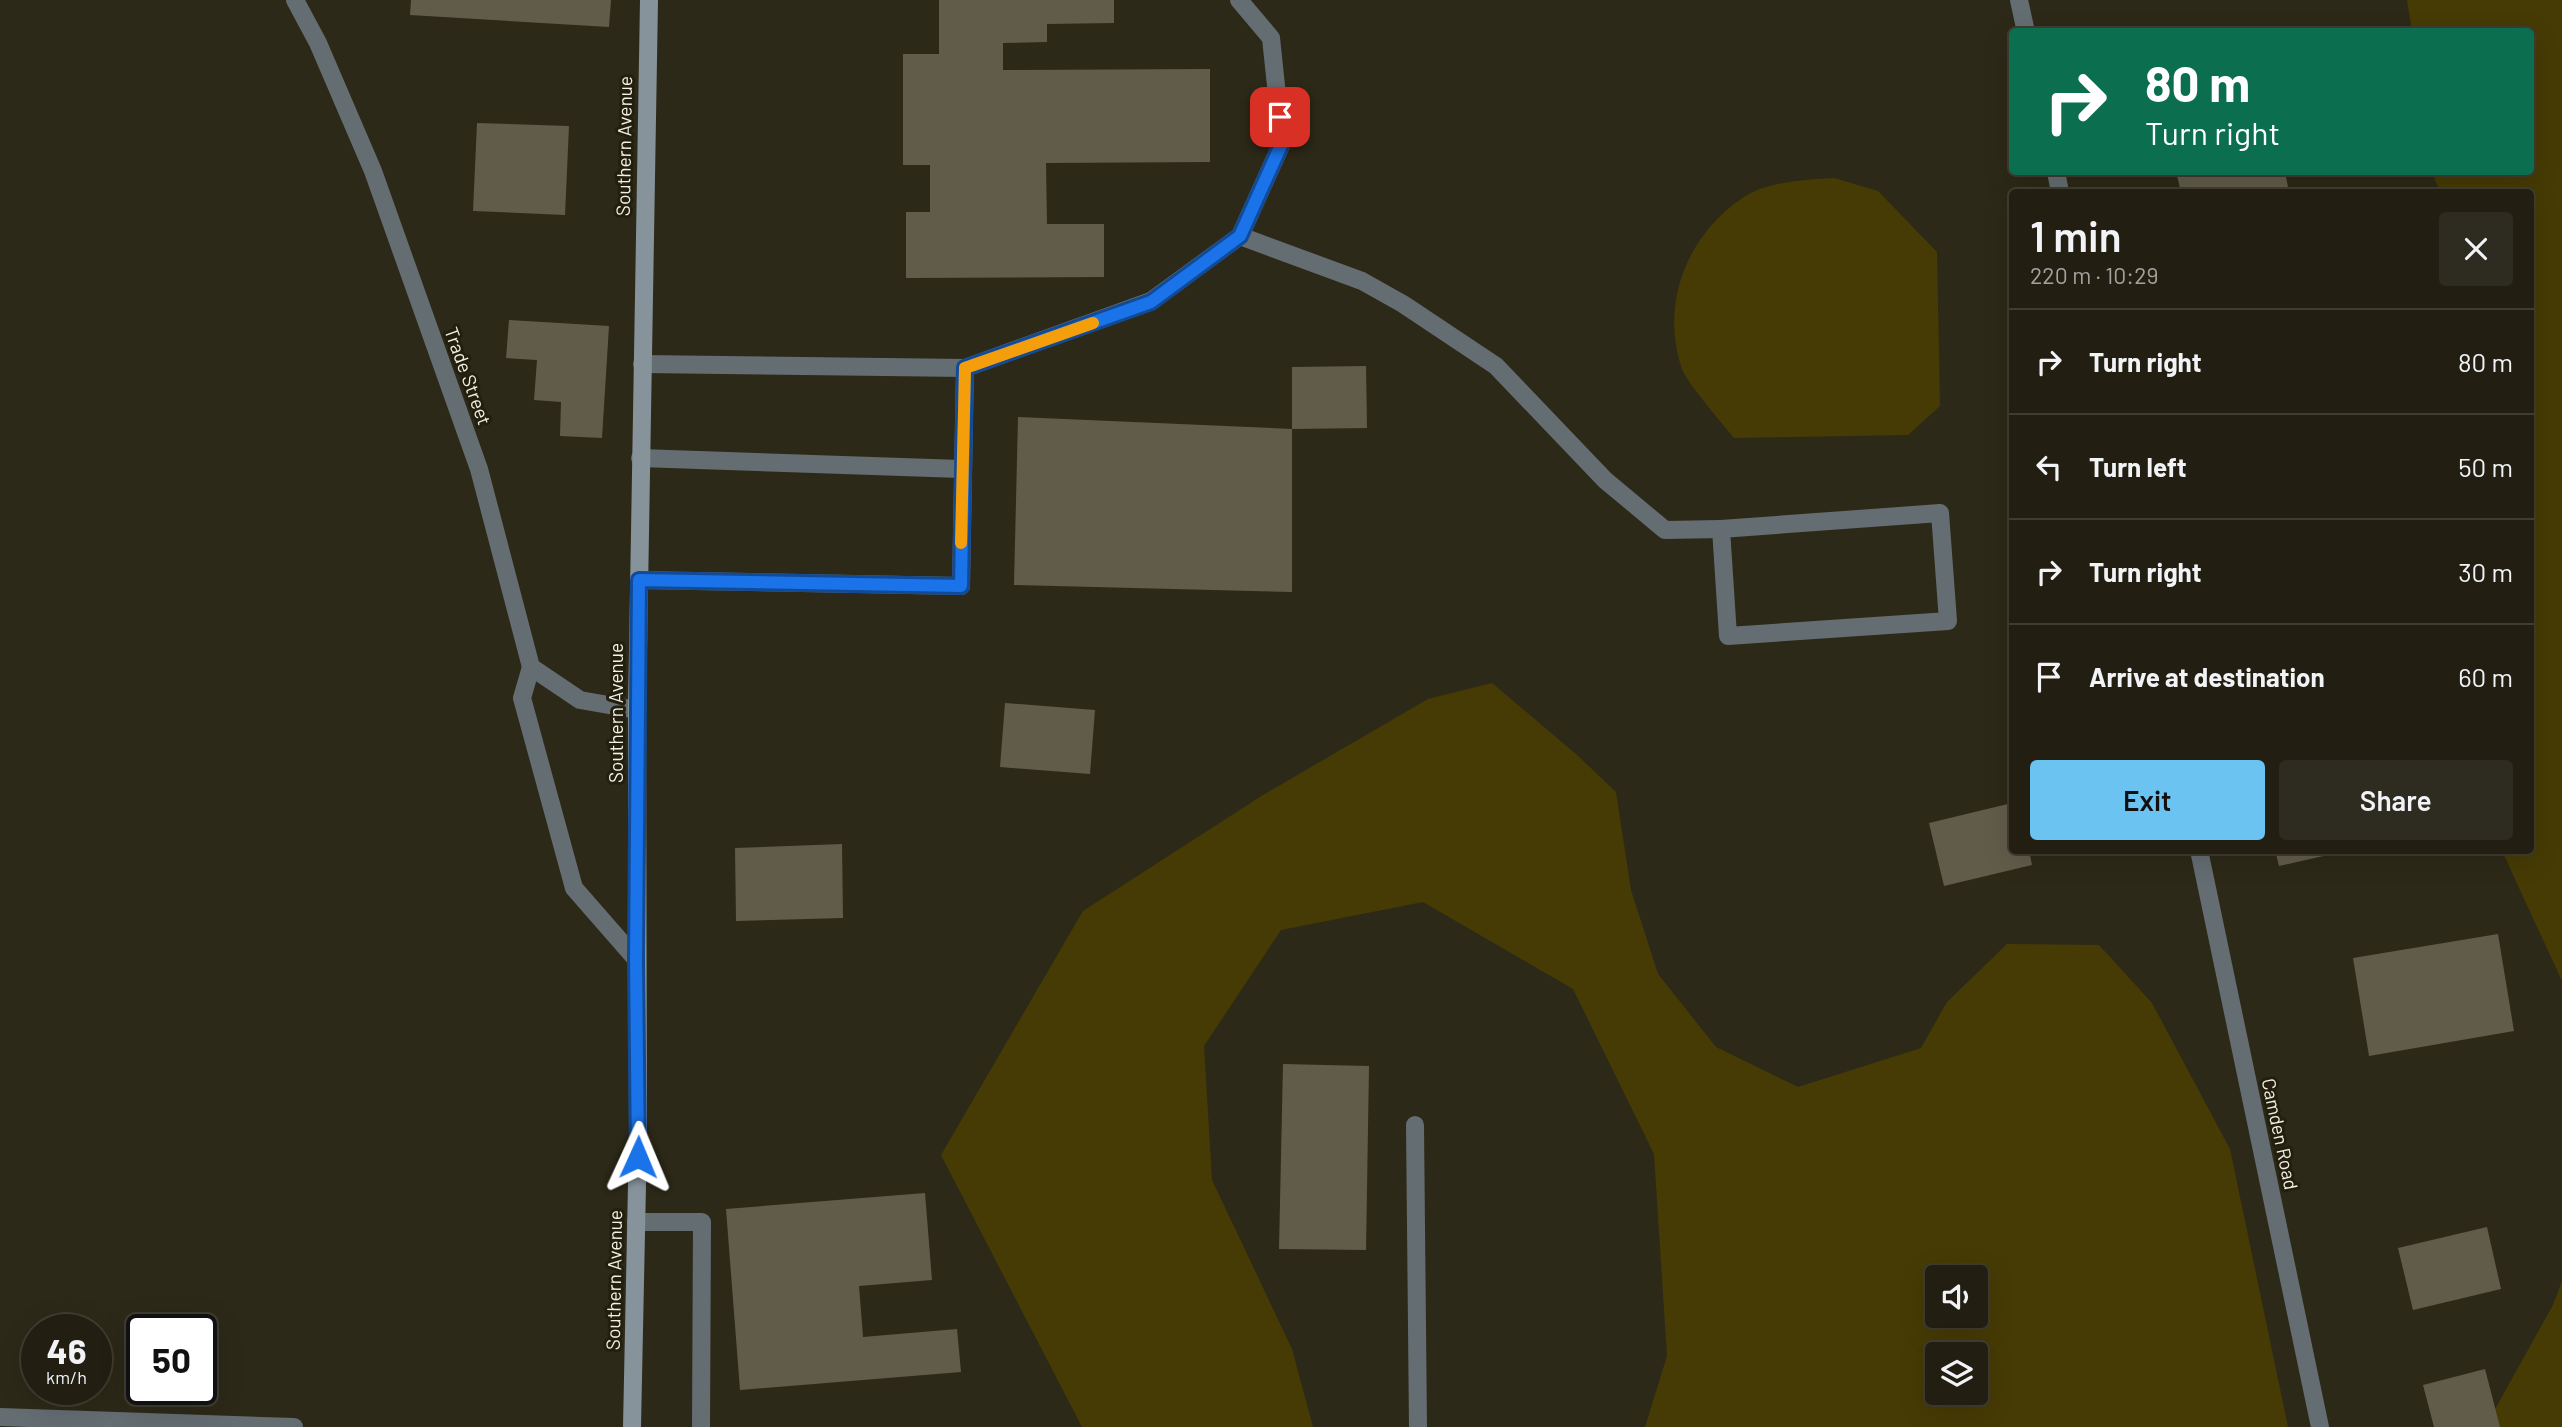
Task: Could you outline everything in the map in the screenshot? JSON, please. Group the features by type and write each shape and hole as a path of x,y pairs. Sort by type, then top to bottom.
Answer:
{"main road":[{"name":"Southern Avenue","path":"632,1427 638,1136 636,959 640,458 649,0"}],"street":[{"name":"Trade Street","path":"295,0 318,43 373,171 465,430 531,667"},
{"path":"642,364 965,368 1151,302 1240,236 1282,143 1272,38 1239,0"},
{"path":"2019,0 2025,28"},
{"path":"1240,236 1362,281 1403,304 1496,366 1605,480 1665,530 1721,529 1940,513 1948,621 1728,636 1721,529"},
{"path":"639,580 961,586 961,469 965,368"},
{"path":"640,458 961,469"},
{"path":"636,959 574,888 522,698 531,667 580,700 637,710"},
{"name":"Camden Road","path":"2200,854 2320,1427"},
{"path":"1415,1125 1418,1427"},
{"path":"636,1222 702,1222 701,1427"},
{"path":"0,1417 295,1427"}],"shaded area":[{"path":"2407,0 2562,0 2562,981 2503,854 2534,854 2534,189 2439,189 2433,175 2534,175 2534,28 2412,28"},
{"path":"1834,178 1878,191 1937,252 1940,406 1908,435 1734,438 1697,393 1682,369 1674,321 1676,297 1683,274 1705,233 1741,199 1774,185"},
{"path":"1492,683 1576,754 1616,792 1631,890 1658,974 1716,1047 1798,1087 1921,1048 1947,1002 2007,944 2099,945 2152,1003 2230,1149 2288,1427 1645,1427 1667,1356 1654,1154 1573,989 1423,902 1281,930 1204,1046 1212,1180 1292,1349 1313,1427 1082,1427 941,1155 1083,911 1263,795 1428,699"},
{"path":"2562,1281 2562,1427 2485,1427 2553,1305"}],"building":[{"path":"411,0 611,0 609,27 410,15"},
{"path":"939,0 1114,0 1114,23 1047,24 1047,42 1003,43 1003,70 1210,69 1210,162 1046,163 1047,224 1104,224 1104,277 906,278 906,212 930,212 930,165 903,165 903,54 939,54"},
{"path":"477,123 569,126 565,215 473,211"},
{"path":"2177,175 2286,175 2288,189 2180,189"},
{"path":"509,320 609,326 602,438 560,436 561,402 534,400 537,360 506,358"},
{"path":"1366,366 1367,428 1292,429 1292,367"},
{"path":"1018,417 1292,429 1292,592 1014,585"},
{"path":"1005,703 1095,710 1090,774 1000,767"},
{"path":"2009,804 2009,854 2030,854 2032,865 1944,886 1929,823"},
{"path":"842,844 843,918 736,921 735,848"},
{"path":"2276,854 2332,854 2279,866"},
{"path":"2498,934 2514,1031 2369,1056 2353,958"},
{"path":"1283,1064 1369,1066 1366,1250 1279,1249"},
{"path":"925,1193 932,1280 859,1286 863,1337 957,1329 961,1372 740,1390 726,1209"},
{"path":"2487,1227 2501,1289 2413,1310 2398,1248"},
{"path":"2485,1369 2500,1427 2434,1427 2423,1385"}],"slow traffic":[{"path":"961,543 965,368 1093,323"}],"route":[{"path":"638,1157 636,959 639,580 961,586 961,469 965,368 1151,302 1240,236 1282,143 1280,117"}]}
